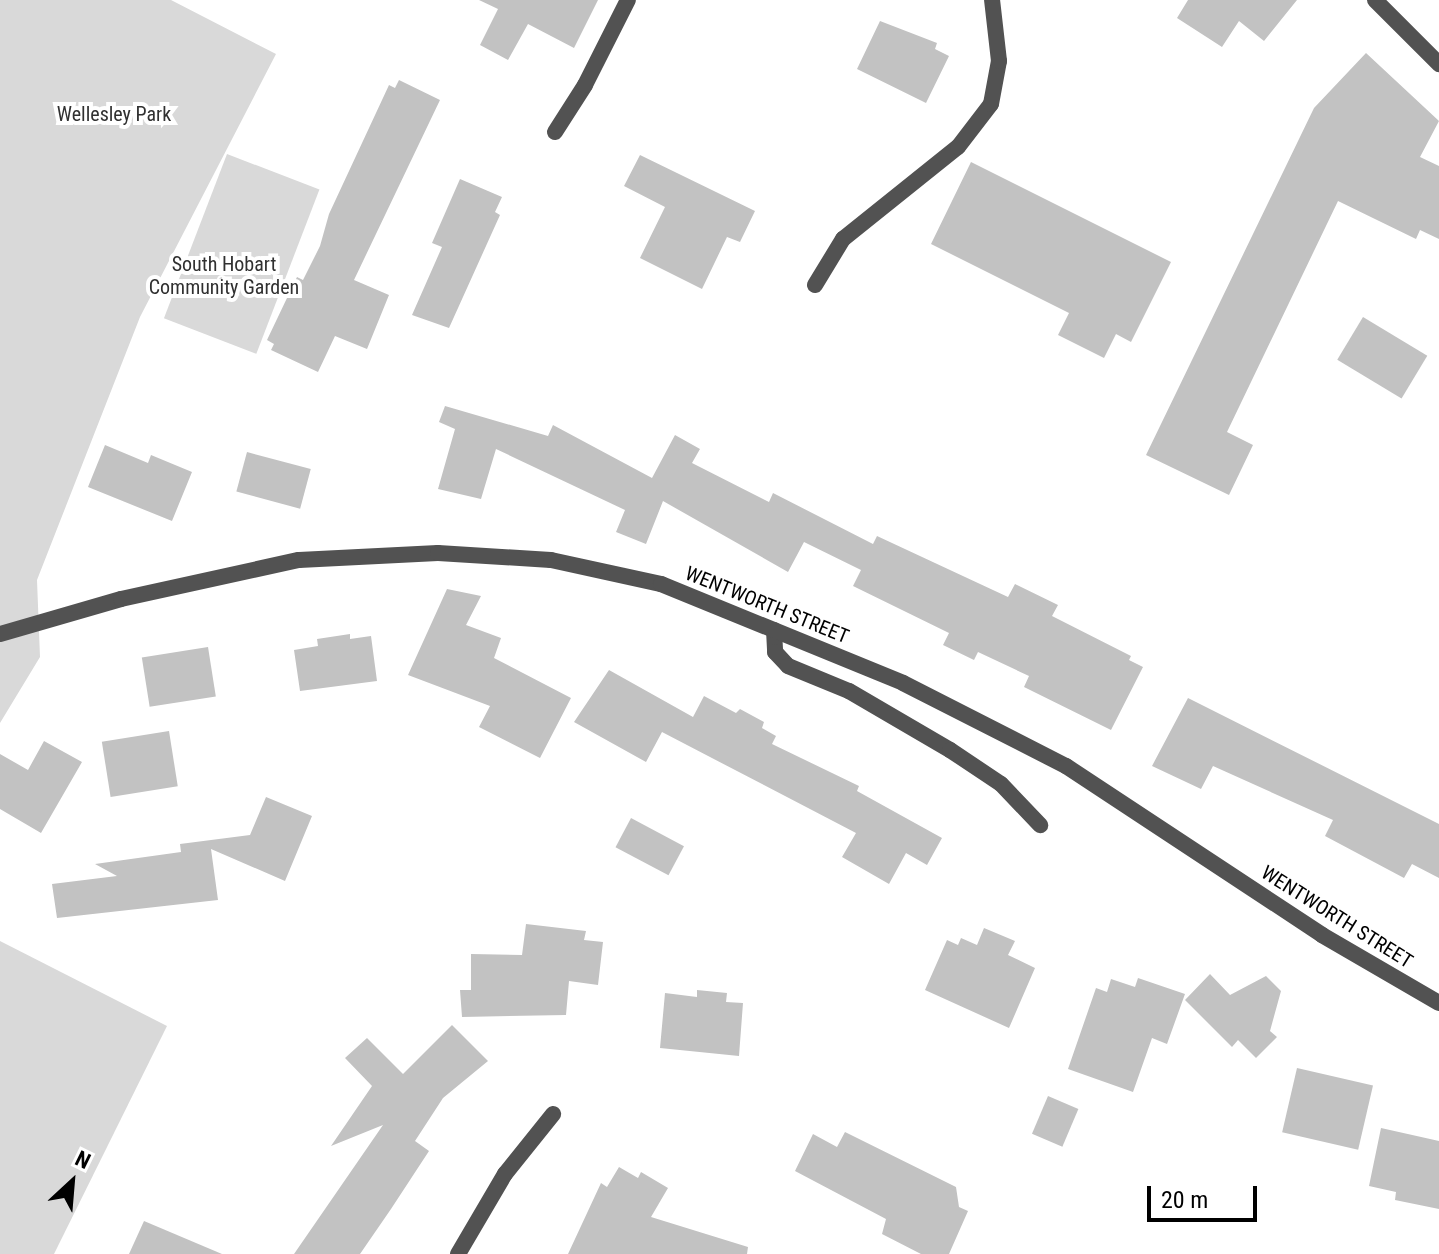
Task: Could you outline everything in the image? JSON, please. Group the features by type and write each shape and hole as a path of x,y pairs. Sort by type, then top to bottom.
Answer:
{"street":[{"path":"555,132 628,0"},
{"path":"815,285 843,239 958,147 991,104 999,61 992,0"},
{"path":"1375,0 1439,64"},
{"name":"WENTWORTH STREET","path":"0,634 121,599 299,560 438,553 551,560 661,584 903,683 1066,766 1322,935 1439,1003"},
{"path":"774,630 775,652 788,666 849,691 950,750 1001,784 1040,825"},
{"path":"458,1254 505,1174 553,1114"}],"green space":[{"name":"Wellesley Park","path":"0,0 171,0 276,54 140,317 37,580 40,657 0,723"},
{"name":"South Hobart Community Garden","path":"227,154 319,189 256,354 164,318"},
{"path":"0,941 167,1026 54,1254 0,1254"}],"building":[{"path":"479,0 598,0 574,48 528,24 508,60 480,45 498,9"},
{"path":"1188,0 1297,0 1264,41 1239,21 1222,47 1177,18"},
{"path":"880,21 937,43 935,49 949,56 926,103 857,69"},
{"path":"1366,53 1439,121 1420,157 1439,166 1439,239 1420,230 1416,239 1338,201 1227,432 1253,445 1229,495 1146,455 1314,108"},
{"path":"399,80 440,100 354,280 389,295 367,349 335,336 318,372 271,350 274,344 267,340 297,277 303,280 320,246 329,214 389,85 395,88"},
{"path":"640,155 755,211 740,242 727,237 702,289 640,258 665,207 624,186"},
{"path":"971,162 1171,262 1131,342 1116,334 1104,358 1058,335 1069,313 931,244"},
{"path":"460,179 502,197 495,212 500,215 449,328 412,315 442,247 432,243"},
{"path":"1363,317 1427,356 1402,398 1337,360"},
{"path":"445,406 548,436 553,425 652,478 675,435 700,449 692,463 769,502 773,493 873,544 877,536 1008,597 1015,584 1058,605 1052,616 1131,656 1129,660 1143,667 1111,730 1024,687 1029,676 978,652 974,660 943,645 949,633 853,586 861,570 804,542 788,572 663,501 646,544 616,532 625,510 496,449 481,499 438,489 455,429 439,422"},
{"path":"105,445 148,463 151,455 192,472 172,521 88,487"},
{"path":"247,452 311,469 300,509 236,492"},
{"path":"447,589 481,596 466,625 501,638 494,658 571,698 540,758 479,727 490,706 408,675"},
{"path":"350,634 350,639 371,636 377,681 300,691 294,650 318,646 317,639"},
{"path":"208,647 216,696 150,707 142,657"},
{"path":"609,670 693,717 704,696 736,713 740,709 764,722 762,728 776,736 772,744 859,786 857,791 942,838 927,865 906,853 889,884 842,857 856,833 662,732 646,762 574,722"},
{"path":"1188,698 1439,824 1439,878 1412,864 1404,878 1325,836 1333,820 1213,766 1201,789 1152,766"},
{"path":"169,731 178,786 111,797 102,742"},
{"path":"44,741 82,762 41,833 0,809 0,754 28,770"},
{"path":"266,797 312,816 285,881 211,849 218,900 57,918 52,884 117,876 95,864 181,852 180,844 250,835"},
{"path":"631,818 684,846 668,875 616,847"},
{"path":"526,924 586,931 584,940 603,942 598,985 569,981 566,1015 462,1017 460,990 471,990 471,954 522,955"},
{"path":"984,928 1015,941 1008,955 1035,968 1009,1028 925,990 947,940 958,945 961,938 977,945"},
{"path":"1210,974 1230,995 1266,976 1281,991 1270,1031 1277,1037 1256,1058 1238,1040 1232,1047 1185,1000"},
{"path":"1138,978 1185,994 1167,1044 1152,1038 1133,1092 1068,1069 1096,988 1107,992 1111,979 1135,987"},
{"path":"697,990 727,993 726,1002 743,1003 739,1056 660,1048 665,993 697,997"},
{"path":"452,1025 488,1061 443,1098 415,1141 429,1151 360,1254 294,1254 383,1125 331,1146 372,1086 345,1058 367,1038 403,1074"},
{"path":"1297,1068 1373,1086 1358,1150 1282,1132"},
{"path":"1048,1096 1078,1109 1062,1147 1032,1134"},
{"path":"1381,1128 1439,1141 1439,1209 1395,1200 1396,1192 1369,1186"},
{"path":"845,1132 956,1187 959,1207 968,1211 949,1254 921,1254 882,1234 886,1219 795,1171 813,1134 837,1147"},
{"path":"619,1167 638,1178 641,1172 668,1188 651,1217 748,1247 747,1254 568,1254 601,1183 607,1187"},
{"path":"144,1221 222,1254 129,1254"}]}
